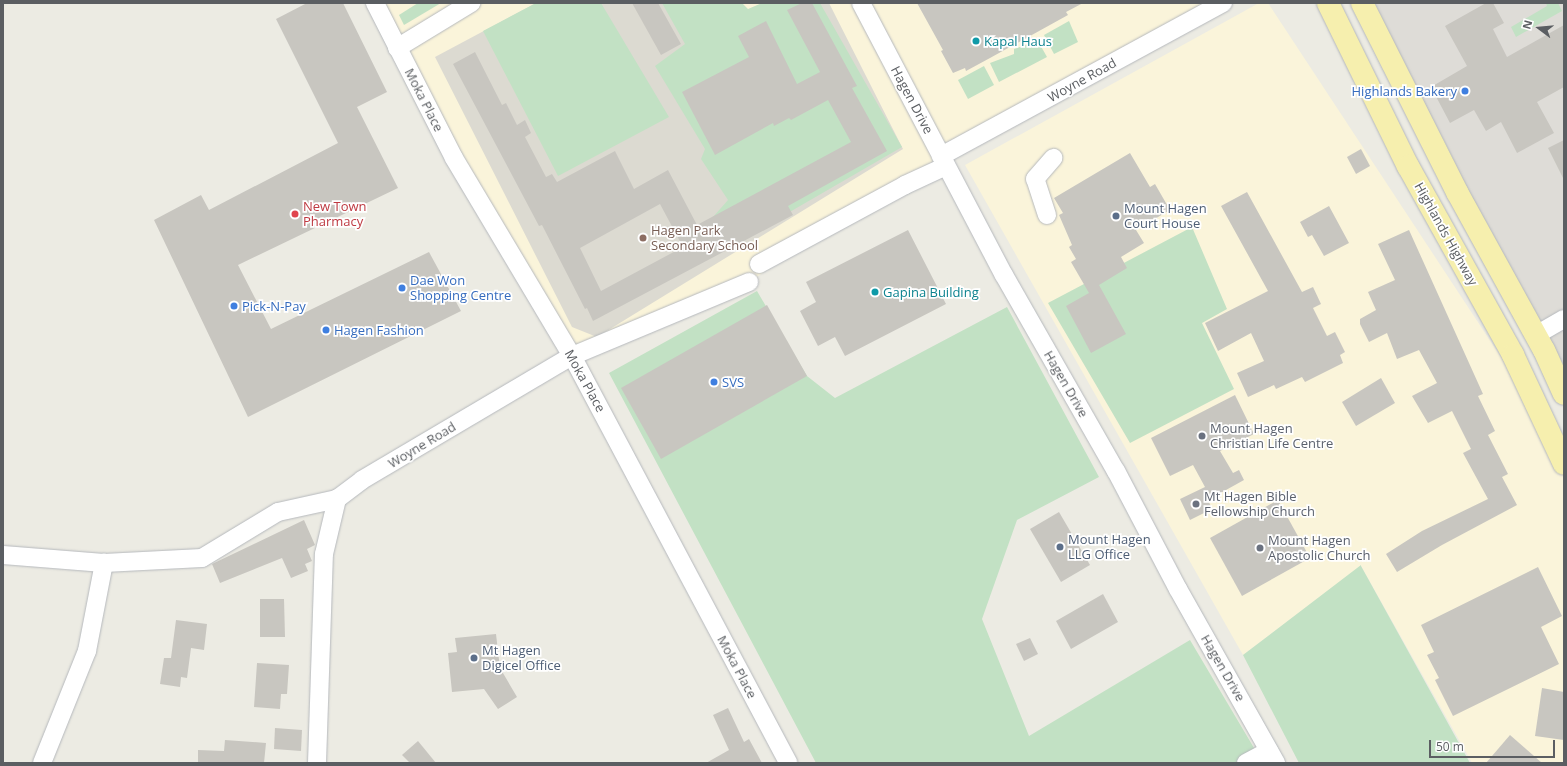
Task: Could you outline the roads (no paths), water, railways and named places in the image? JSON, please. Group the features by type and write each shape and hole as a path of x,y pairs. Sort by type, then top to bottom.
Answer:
{"main road":[{"name":"Highlands Highway","path":"1328,3 1408,166 1513,356 1564,464"},
{"path":"1362,3 1457,192 1536,335 1564,394"}],"street":[{"path":"397,48 471,3"},
{"name":"Hagen Drive","path":"861,3 1004,275 1116,471 1178,589 1273,757"},
{"name":"Woyne Road","path":"759,264 904,185 1223,3"},
{"name":"Moka Place","path":"381,5 397,48 454,158 572,356 788,763"},
{"path":"1047,215 1035,179 1053,158"},
{"name":"Woyne Road","path":"337,499 362,480 572,356 749,282"},
{"path":"1536,335 1564,319"},
{"path":"3,555 104,564 202,558 278,512 337,499 324,554 317,763"},
{"path":"42,763 87,652 104,564"},
{"path":"1246,763 1273,757"}],"place":[{"name":"Kapal Haus","path":"976,41"},
{"name":"Highlands Bakery","path":"1465,91"},
{"name":"New Town Pharmacy","path":"295,214"},
{"name":"Mount Hagen Court House","path":"1116,216"},
{"name":"Hagen Park Secondary School","path":"643,238"},
{"name":"Dae Won Shopping Centre","path":"402,288"},
{"name":"Gapina Building","path":"875,292"},
{"name":"Pick-N-Pay","path":"234,306"},
{"name":"Hagen Fashion","path":"326,330"},
{"name":"SVS","path":"714,382"},
{"name":"Mount Hagen Christian Life Centre","path":"1202,436"},
{"name":"Mt Hagen Bible Fellowship Church","path":"1196,504"},
{"name":"Mount Hagen LLG Office","path":"1060,547"},
{"name":"Mount Hagen Apostolic Church","path":"1260,548"},
{"name":"Mt Hagen Digicel Office","path":"474,658"}]}
